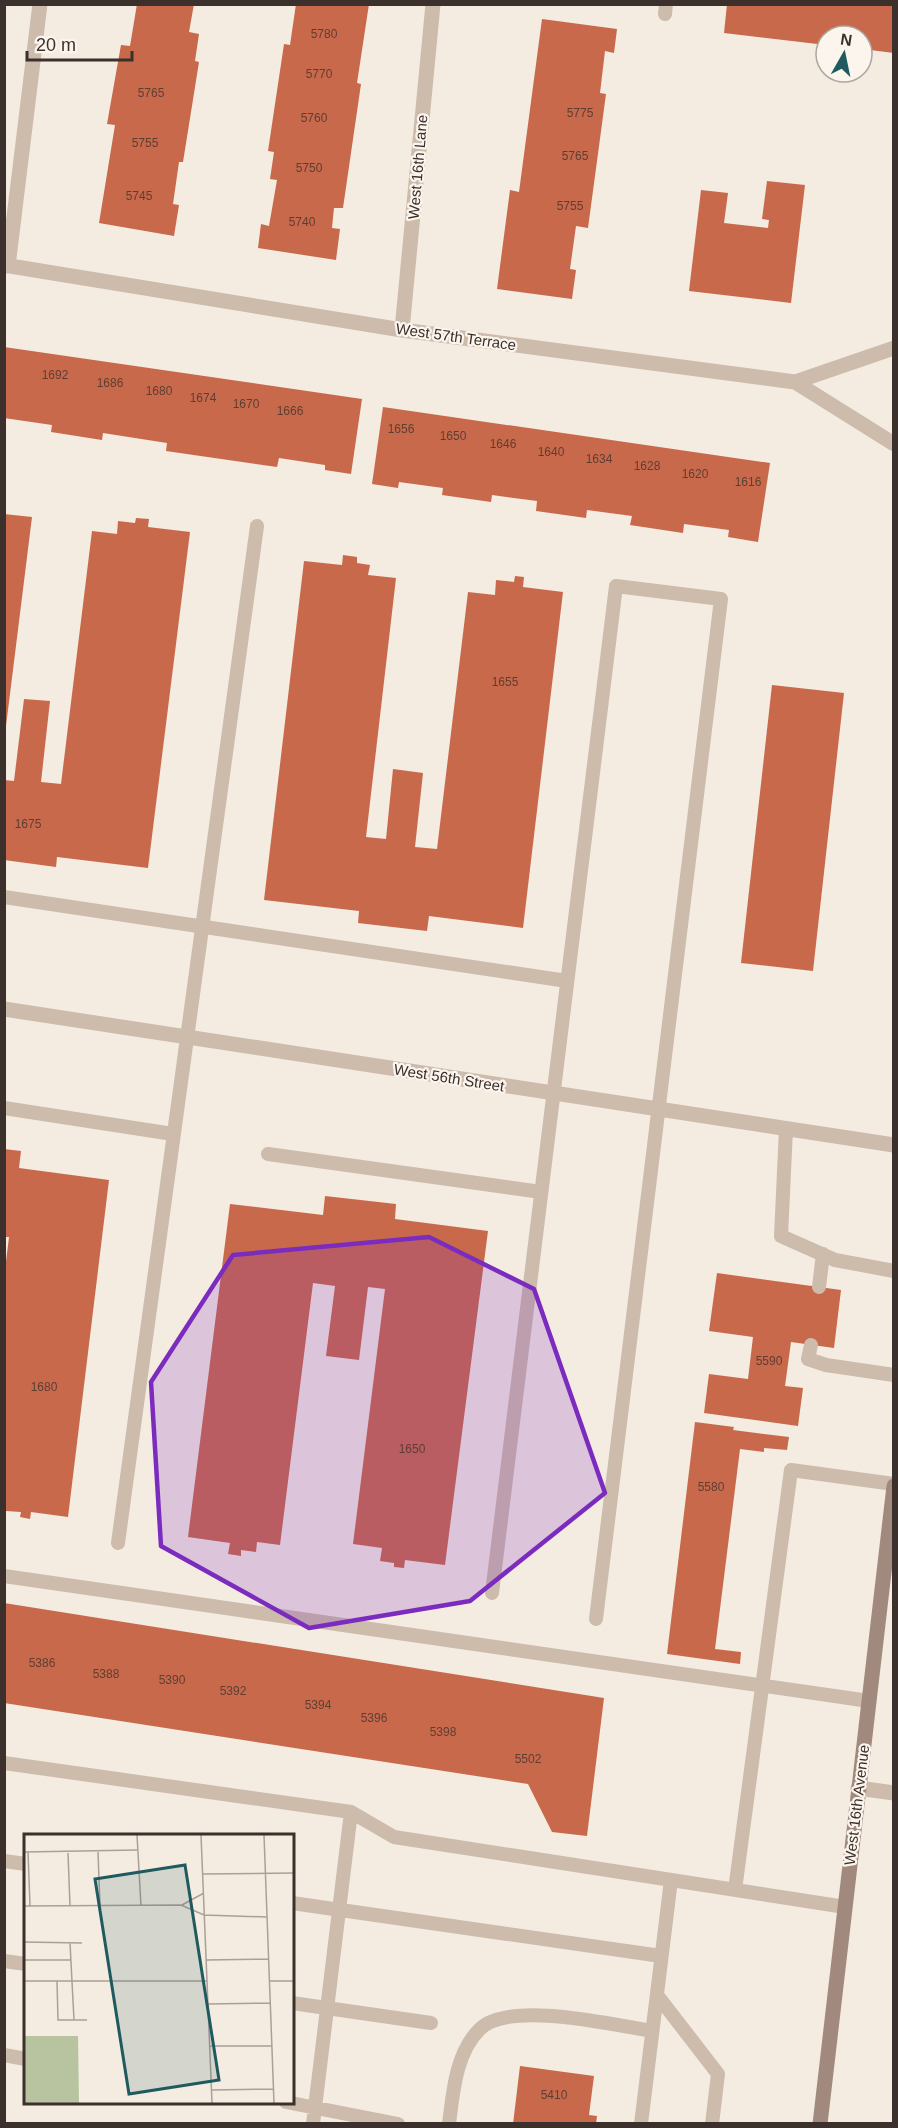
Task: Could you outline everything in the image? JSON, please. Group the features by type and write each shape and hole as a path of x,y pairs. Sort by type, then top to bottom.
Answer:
{"main road":[{"name":"West 16th Avenue","path":"820,2124 894,1485"}],"street":[{"path":"6,265 40,4"},
{"name":"West 16th Lane","path":"402,330 433,4"},
{"name":"West 57th Terrace","path":"6,265 402,330 795,382 894,444"},
{"path":"795,382 894,348"},
{"name":"West 56th Street","path":"4,1009 894,1145"},
{"path":"858,1788 894,1793"}],"lane":[{"path":"118,1543 257,526"},
{"path":"492,1593 616,586 721,599 596,1619"},
{"path":"4,897 567,981"},
{"path":"4,1108 173,1134"},
{"path":"786,1129 781,1236 835,1260 894,1271"},
{"path":"268,1154 542,1192"},
{"path":"819,1287 823,1254"},
{"path":"811,1345 808,1359 826,1365 894,1375"},
{"path":"735,1890 791,1470 894,1485"},
{"path":"4,1576 868,1701"},
{"path":"4,1763 351,1812 394,1837 845,1907"},
{"path":"313,2124 351,1812"},
{"path":"4,1861 24,1864"},
{"path":"641,2124 671,1880"},
{"path":"294,1903 661,1956"},
{"path":"4,1961 24,1964"},
{"path":"657,1995 718,2074 712,2124"},
{"path":"294,2003 431,2022"},
{"path":"449,2124 454,2080 467,2047 481,2028 502,2017 545,2014 652,2031"},
{"path":"4,2055 24,2059"},
{"path":"293,2104 398,2124"}],"highlighted area":[{"path":"429,1237 534,1289 605,1493 470,1601 309,1628 161,1546 151,1382 233,1255"}],"building":[{"path":"137,4 194,4 189,32 199,34 195,61 199,62 183,162 179,162 173,204 179,205 174,236 99,223 115,125 107,124 121,45 130,46"},
{"path":"296,4 369,4 357,83 361,84 343,208 334,208 332,228 340,229 336,260 258,248 261,224 269,226 277,180 270,179 274,152 268,151 284,44 290,45"},
{"path":"727,4 894,4 894,53 874,50 874,24 814,24 814,44 724,33"},
{"path":"542,19 617,29 614,53 605,51 600,93 606,94 588,228 576,226 570,269 576,270 572,299 497,289 510,190 519,192"},
{"path":"767,181 805,185 791,303 689,291 701,190 728,193 724,223 768,228 769,220 762,219"},
{"path":"4,347 362,399 351,474 325,470 325,465 279,458 277,467 166,451 167,443 103,433 102,440 51,432 52,425 4,418"},
{"path":"383,407 770,463 758,542 728,537 729,530 684,524 683,533 630,525 632,516 587,510 586,518 536,511 537,501 492,495 491,502 442,495 443,488 399,482 398,488 372,484"},
{"path":"4,514 32,517 6,726 4,726"},
{"path":"136,518 149,519 148,527 190,532 148,868 57,857 56,867 4,860 4,780 14,781 24,699 50,701 41,782 61,784 92,531 117,534 118,521 135,523"},
{"path":"343,555 357,557 357,563 370,565 368,575 396,578 366,837 386,839 393,769 423,773 415,847 437,849 468,592 495,595 496,580 514,582 515,576 524,577 523,587 563,592 523,928 429,916 427,931 358,923 359,911 264,900 304,561 342,565"},
{"path":"772,685 844,693 813,971 741,963"},
{"path":"4,1149 21,1151 19,1168 109,1180 68,1517 31,1512 30,1519 20,1517 21,1512 6,1511 4,1278 9,1237 4,1237"},
{"path":"325,1196 396,1204 395,1219 488,1231 445,1565 405,1560 404,1568 394,1567 394,1563 380,1561 382,1548 353,1544 385,1289 368,1287 359,1360 326,1356 335,1286 313,1283 280,1545 257,1542 256,1552 241,1550 241,1556 228,1554 230,1543 188,1537 230,1204 323,1215"},
{"path":"717,1273 841,1290 834,1348 791,1342 785,1386 803,1388 798,1426 704,1413 709,1374 748,1379 753,1337 709,1331"},
{"path":"695,1422 734,1427 733,1430 789,1437 787,1450 764,1448 764,1452 740,1449 715,1649 741,1652 740,1664 667,1654"},
{"path":"4,1603 604,1698 587,1836 552,1832 528,1784 4,1703"},
{"path":"520,2066 594,2076 589,2115 597,2116 596,2124 513,2124"}]}
